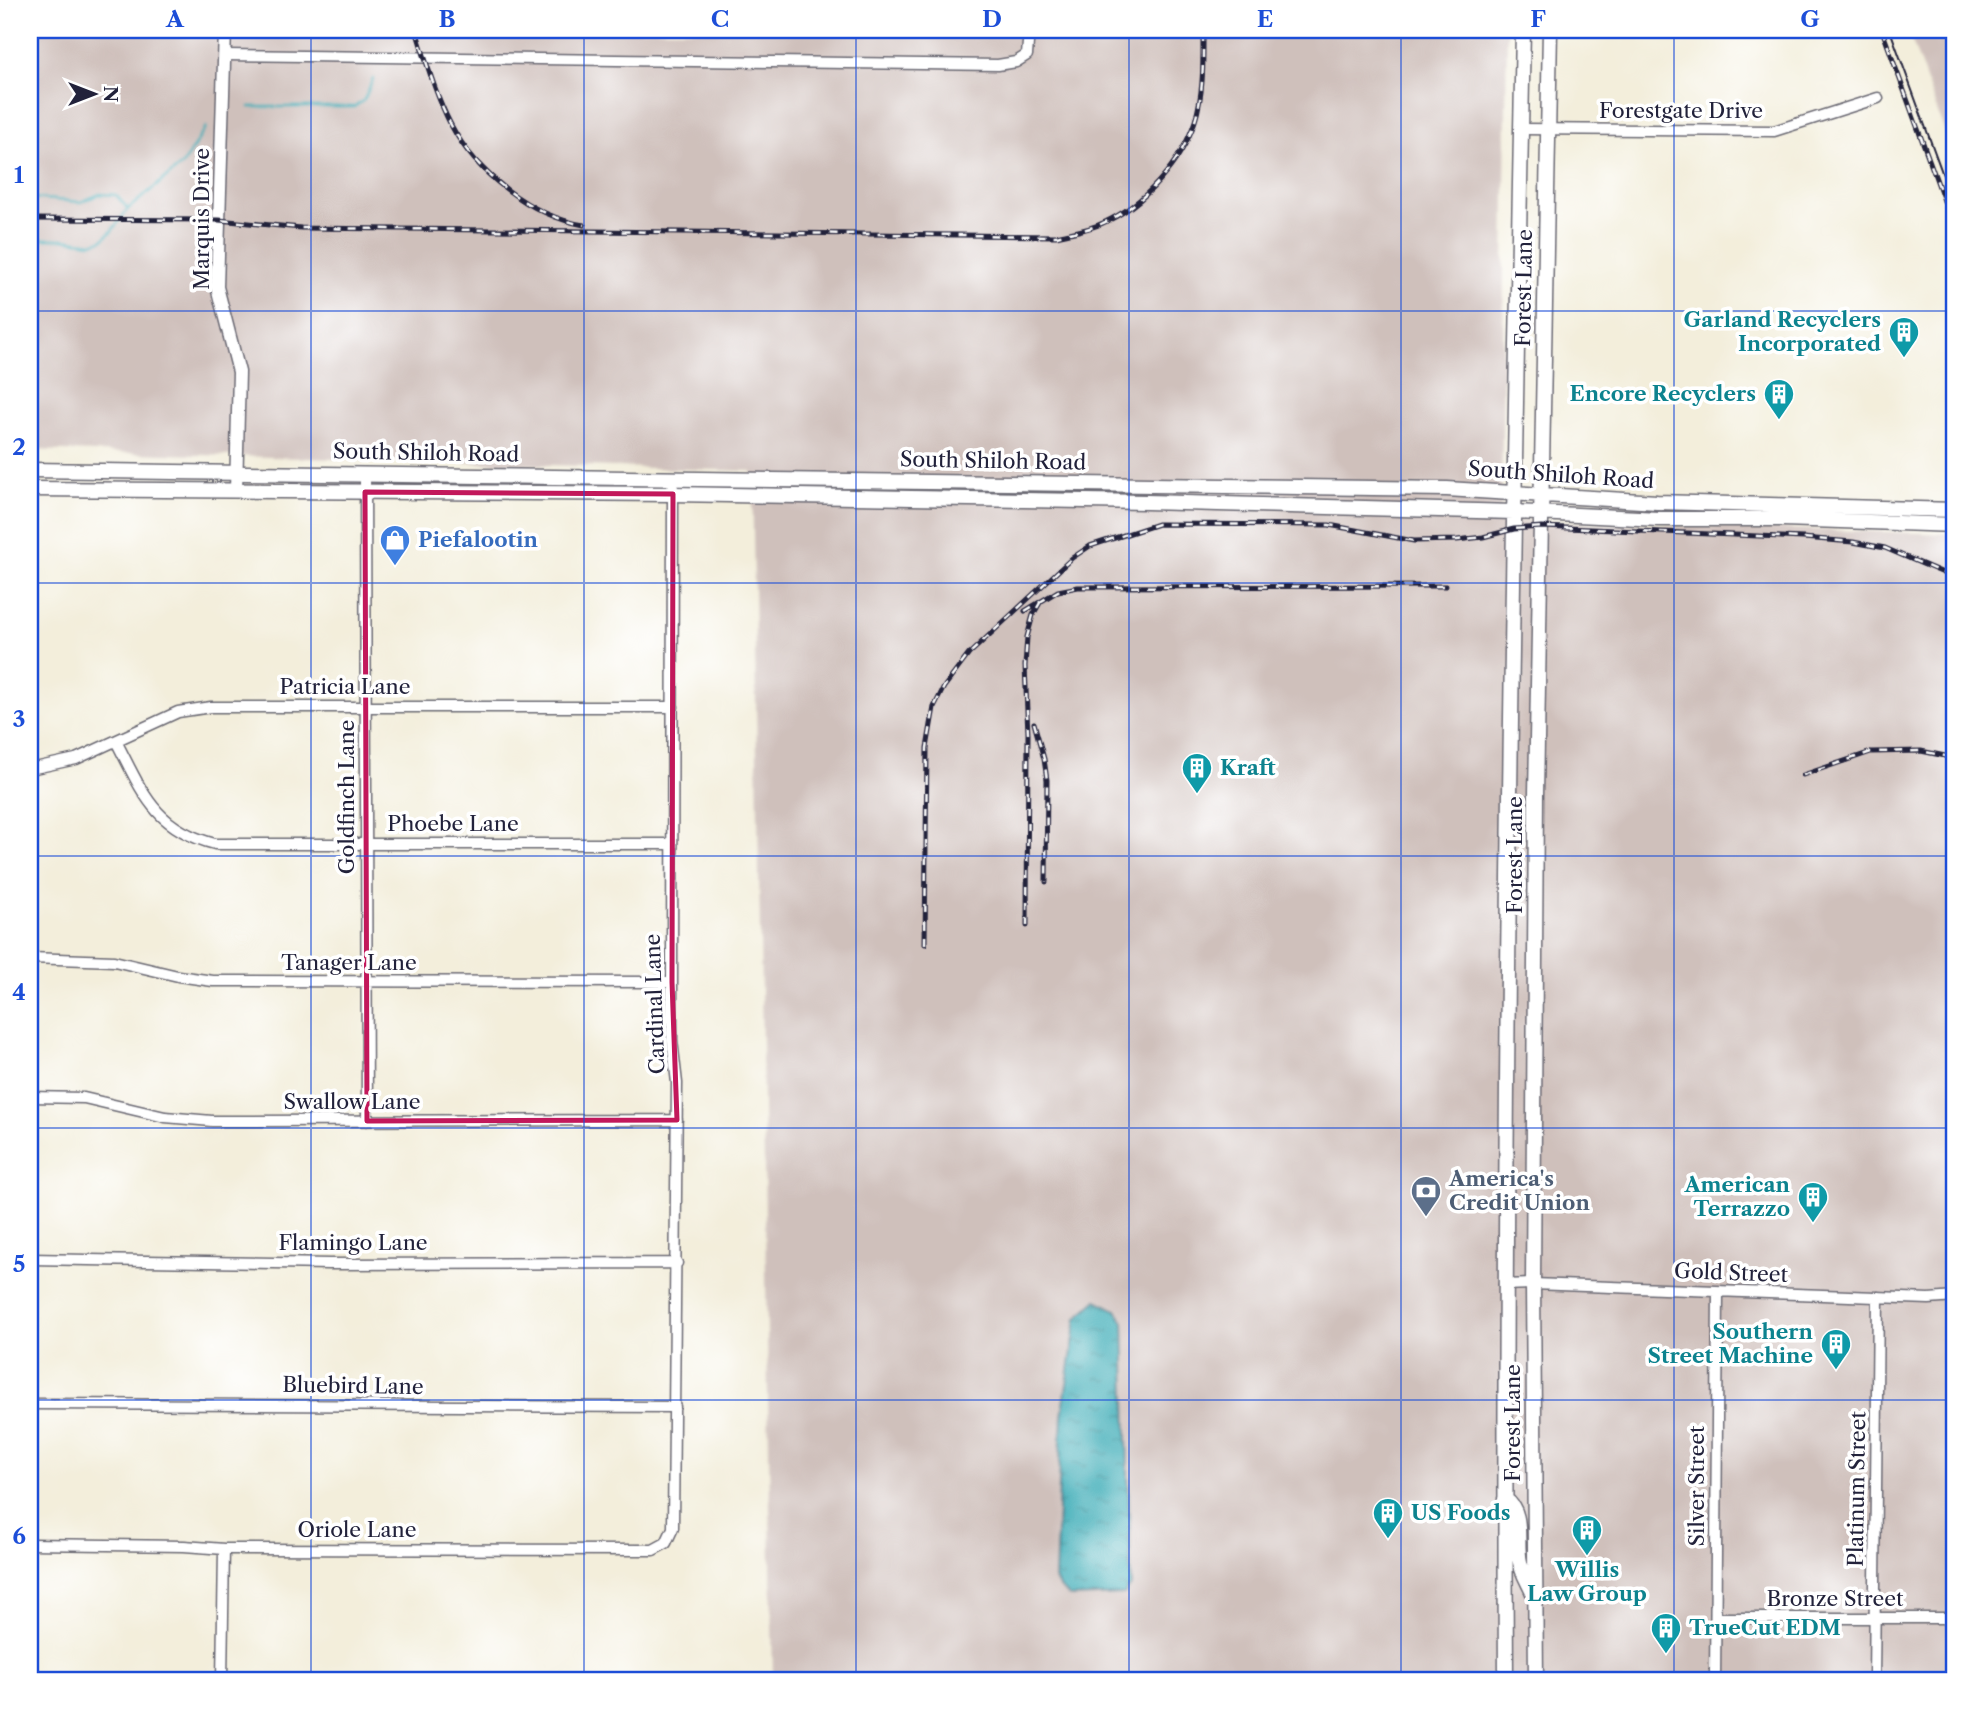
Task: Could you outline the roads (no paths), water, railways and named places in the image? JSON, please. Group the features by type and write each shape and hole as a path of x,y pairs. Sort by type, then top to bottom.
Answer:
{"main road":[{"name":"Forest Lane","path":"1506,1681 1504,1285 1513,492 1523,30"},
{"name":"Forest Lane","path":"1536,1681 1532,1284 1536,794 1550,30"},
{"name":"South Shiloh Road","path":"30,470 1447,489 1657,502 1955,510"},
{"name":"South Shiloh Road","path":"30,489 673,494 1158,502 1659,519 1783,519 1955,525"},
{"path":"1505,1499 1512,1503 1516,1511 1520,1564 1535,1598"}],"street":[{"name":"Marquis Drive","path":"225,30 217,287 239,372 236,491"},
{"path":"224,55 998,65 1016,62 1027,55 1029,30"},
{"name":"Forestgate Drive","path":"1521,129 1774,131 1878,99"},
{"name":"Goldfinch Lane","path":"365,473 367,1121"},
{"name":"Cardinal Lane","path":"673,478 672,982 677,1120 673,1528"},
{"name":"Patricia Lane","path":"30,769 76,760 178,712 211,707 673,707"},
{"name":"Phoebe Lane","path":"116,741 137,781 161,817 180,832 215,844 672,844"},
{"name":"Tanager Lane","path":"30,958 114,961 213,981 672,982"},
{"name":"Swallow Lane","path":"30,1097 84,1098 165,1116 212,1121 677,1120"},
{"name":"Flamingo Lane","path":"30,1259 329,1264 677,1263"},
{"name":"Gold Street","path":"1504,1285 1955,1297"},
{"name":"Silver Street","path":"1715,1681 1718,1292"},
{"name":"Platinum Street","path":"1874,1681 1878,1297"},
{"name":"Bluebird Lane","path":"30,1404 675,1407"},
{"name":"Oriole Lane","path":"30,1544 224,1549 653,1550 666,1543 673,1528"},
{"path":"222,1681 224,1549"},
{"name":"Bronze Street","path":"1716,1618 1955,1618"}],"water":[{"path":"1097,1300 1116,1310 1124,1322 1131,1586 1124,1595 1070,1597 1060,1589 1055,1579 1062,1416 1077,1318"}],"waterway":[{"path":"250,107 354,107 364,100 373,79"},
{"path":"30,239 63,239 92,243 102,240 128,209 183,164 206,127"},
{"path":"30,198 81,202 100,194 116,195 128,209"}],"tram line":[{"path":"1890,30 1955,208"}],"railway":[{"path":"416,30 446,114 475,160 507,190 525,202 564,220 584,225"},
{"path":"30,219 219,220 301,228 1056,236 1092,227 1118,215 1146,194 1171,167 1189,137 1198,110 1203,30"},
{"path":"1882,30 1955,231"},
{"path":"925,944 927,748 934,707 944,687 969,654 1072,558 1090,546 1158,524 1329,525 1414,541 1457,540 1514,529 1542,527 1853,542 1885,548 1955,578"},
{"path":"1025,611 1058,591 1078,587 1446,586"},
{"path":"1027,926 1028,734 1025,666 1027,637 1033,615 1041,601"},
{"path":"1034,723 1047,780 1046,882"},
{"path":"1803,775 1871,752 1921,751 1955,758"}],"place":[{"name":"Garland Recyclers Incorporated","path":"1904,359"},
{"name":"Encore Recyclers","path":"1779,421"},
{"name":"Piefalootin","path":"395,567"},
{"name":"Kraft","path":"1197,795"},
{"name":"America's Credit Union","path":"1426,1218"},
{"name":"American Terrazzo","path":"1813,1224"},
{"name":"Southern Street Machine","path":"1836,1371"},
{"name":"US Foods","path":"1388,1540"},
{"name":"Willis Law Group","path":"1587,1557"},
{"name":"TrueCut EDM","path":"1666,1655"}]}
